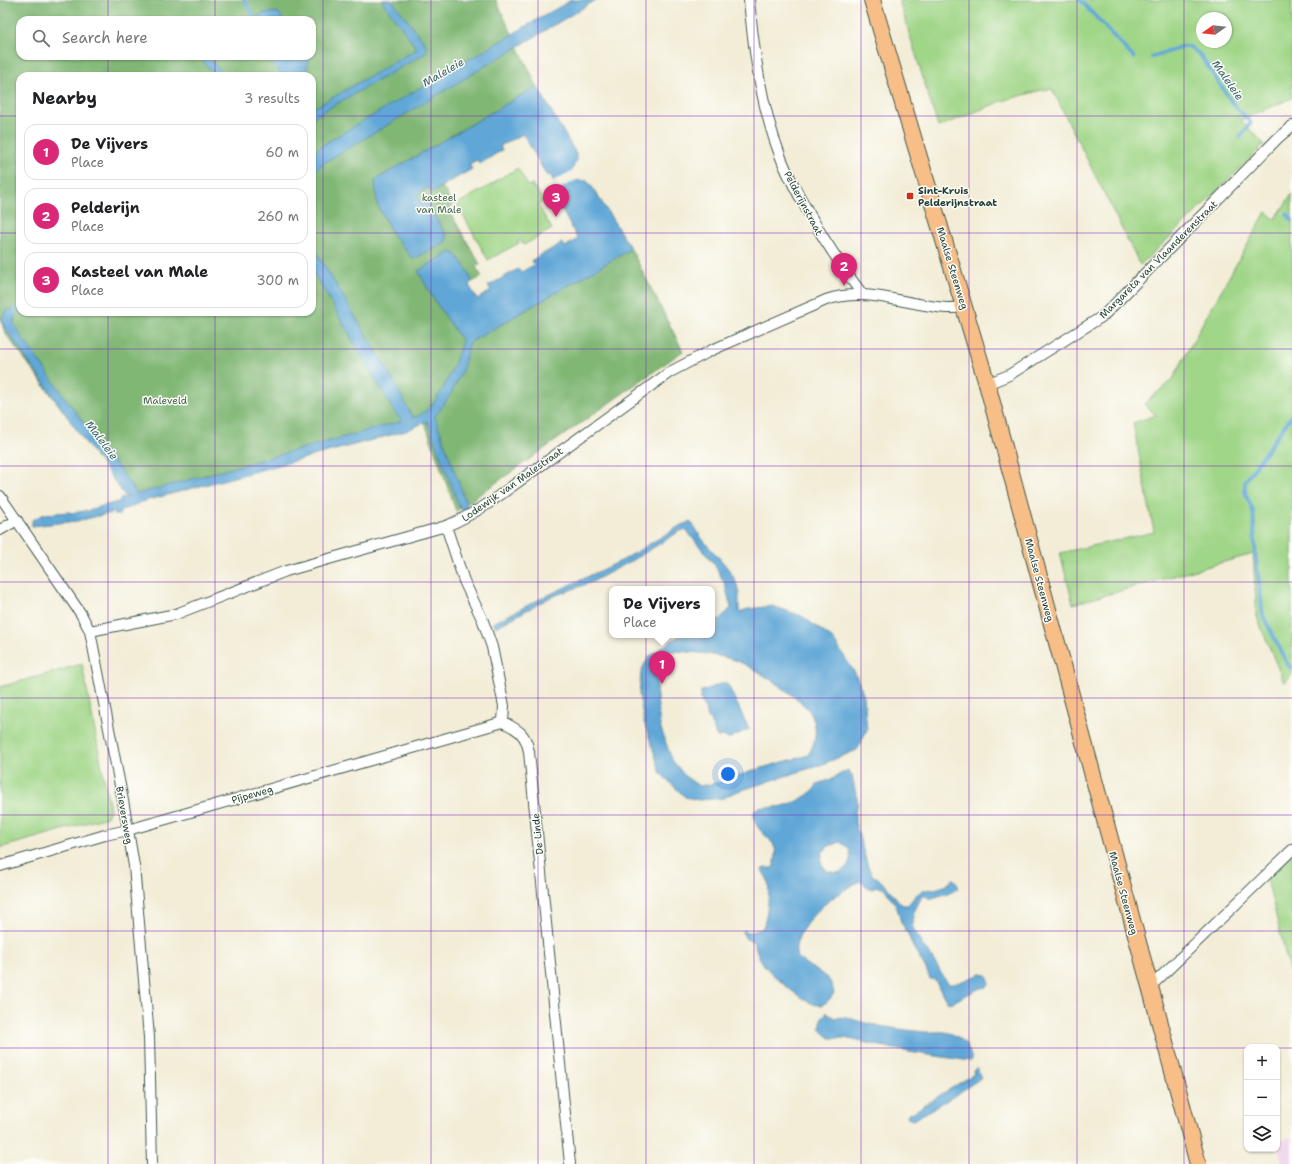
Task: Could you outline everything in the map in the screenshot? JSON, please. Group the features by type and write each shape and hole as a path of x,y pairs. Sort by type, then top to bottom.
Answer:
{"main road":[{"name":"Maalse Steenweg","path":"872,0 987,384 1198,1164"}],"street":[{"name":"Pelderijnstraat","path":"749,0 755,58 780,155 793,185 828,247 862,294"},
{"name":"Margareta van Vlaanderenstraat","path":"987,384 1009,375 1103,316 1278,138 1292,126"},
{"path":"862,294 948,308 965,307"},
{"name":"Lodewijk van Malestraat","path":"90,631 176,614 286,571 446,526 467,517 654,382 683,364 826,300 837,296 862,294"},
{"name":"Brieversweg","path":"0,496 81,614 90,631 128,830 136,880 149,1037 152,1164"},
{"path":"0,530 17,520"},
{"path":"446,526 464,581 483,622 492,646 504,706 503,722"},
{"name":"Pijpeweg","path":"0,866 503,722"},
{"name":"De Linde","path":"503,722 522,732 528,742 570,1164"},
{"path":"1150,987 1292,850"}],"shaded area":[{"path":"1292,1137 1292,1164 1282,1164 1279,1152 1280,1140"}],"green space":[{"name":"Maleveld","path":"0,0 496,0 537,86 375,180 377,204 393,235 413,259 445,243 447,237 427,203 422,205 417,195 429,187 433,193 442,186 453,206 448,209 480,264 476,267 482,277 472,282 456,254 419,271 433,298 462,340 469,343 631,249 683,351 456,511 425,423 130,500 5,333 0,318"},
{"path":"899,0 1292,0 1292,98 1241,120 1264,144 1184,224 1140,265 1052,89 1042,90 1002,101 938,127"},
{"path":"518,168 528,186 532,184 533,188 536,188 543,202 538,205 552,229 524,245 520,240 518,241 519,243 488,260 457,204"},
{"path":"1292,194 1292,675 1284,683 1257,617 1253,554 1073,604 1060,553 1154,532 1133,423 1156,415 1144,404 1173,379 1201,326 1266,212 1275,219"},
{"path":"82,664 110,809 107,817 0,848 0,687"},
{"path":"1292,850 1292,981 1266,875"}],"water":[{"path":"381,0 392,0 427,46 426,53 316,116 316,107 417,49"},
{"path":"571,0 596,0 324,163 316,170 316,150 327,142"},
{"path":"278,12 281,16 259,16 264,13"},
{"path":"202,60 211,60 221,72 212,72"},
{"path":"269,60 309,60 306,72 279,72"},
{"path":"537,86 576,154 576,162 572,171 576,180 586,180 591,185 631,249 469,343 463,369 451,394 435,417 468,508 465,511 460,509 427,421 406,431 141,502 121,511 119,515 114,515 116,512 114,512 77,521 32,526 32,520 44,514 72,513 85,510 89,511 118,502 119,503 120,499 129,497 125,496 98,459 95,458 4,327 2,319 5,311 12,308 13,315 15,315 14,323 21,336 98,443 122,472 137,494 402,421 394,412 316,277 316,252 390,374 413,418 423,413 437,399 448,380 462,341 433,298 418,271 450,252 456,254 469,273 472,282 469,285 477,299 491,291 488,286 518,269 521,272 534,265 532,260 562,243 565,247 578,239 555,198 559,194 551,176 547,176 523,134 500,146 502,150 480,164 477,160 469,164 472,169 442,186 433,193 429,187 417,194 422,205 426,202 447,237 445,243 413,259 393,235 377,204 375,180"},
{"path":"690,522 692,523 700,536 729,569 737,584 739,593 739,612 748,609 773,606 802,616 833,639 855,673 864,696 867,730 857,750 823,764 733,793 724,798 699,800 685,797 661,774 644,722 639,695 641,673 650,656 676,638 715,638 715,621 720,619 731,608 725,584 714,564 686,530 680,531 635,559 592,582 551,597 496,627 493,623 623,560 681,525","holes":["670,651 694,652 734,660 752,668 799,700 807,708 815,724 813,745 808,755 707,785 699,786 686,777 672,760 660,726 656,688 656,662"]},
{"path":"725,682 728,685 749,729 728,739 724,736 717,737 700,698 702,696 700,692"},
{"path":"848,770 852,776 858,803 855,812 855,822 868,867 873,876 878,878 903,905 908,905 915,896 923,890 947,885 954,879 958,886 957,889 952,892 929,899 927,896 922,896 914,912 912,926 922,945 928,951 949,984 954,984 981,974 987,975 990,983 986,987 980,988 951,1003 947,1002 934,979 930,979 901,922 897,908 885,889 875,886 873,889 869,888 860,881 832,898 824,905 809,921 798,939 796,951 798,957 805,964 825,976 830,982 834,993 827,1002 821,1005 815,1005 799,996 774,976 764,965 754,942 746,939 742,932 745,930 751,932 762,929 764,925 767,913 769,891 768,881 762,869 773,868 776,858 773,844 757,825 754,816 755,809 788,805 806,796 819,783 827,781","holes":["840,842 847,847 850,852 849,863 847,867 840,872 836,873 827,871 821,863 822,853 829,846"]},
{"path":"827,1012 835,1018 848,1018 884,1027 925,1032 949,1033 963,1041 968,1047 972,1060 970,1061 909,1052 844,1038 830,1038 820,1029 822,1017"},
{"path":"978,1069 981,1078 951,1098 913,1120 909,1119 907,1116 908,1114 912,1113 974,1074 973,1071"}],"pier":[{"path":"576,162 577,164 574,171 577,178 585,178 586,180 576,180 557,190 553,181 572,171"}],"waterway":[{"path":"244,0 254,16"},
{"name":"Maleleie","path":"1080,0 1134,58"},
{"name":"Maleleie","path":"1152,57 1181,47 1190,47 1200,55 1234,105 1251,123 1240,137"},
{"name":"Maleleie","path":"1287,214 1292,220"},
{"name":"Maleleie","path":"9,318 16,311"},
{"path":"1292,415 1245,481 1245,492 1253,511 1256,559 1263,616 1288,665 1292,669"}],"place":[{"name":"Sint-Kruis Pelderijnstraat","path":"910,196"},
{"name":"Kasteel van Male","path":"556,217"},
{"name":"Pelderijn","path":"844,286"},
{"name":"De Vijvers","path":"662,684"}],"park label":[{"name":"kasteel van Male","path":"439,202"}]}
